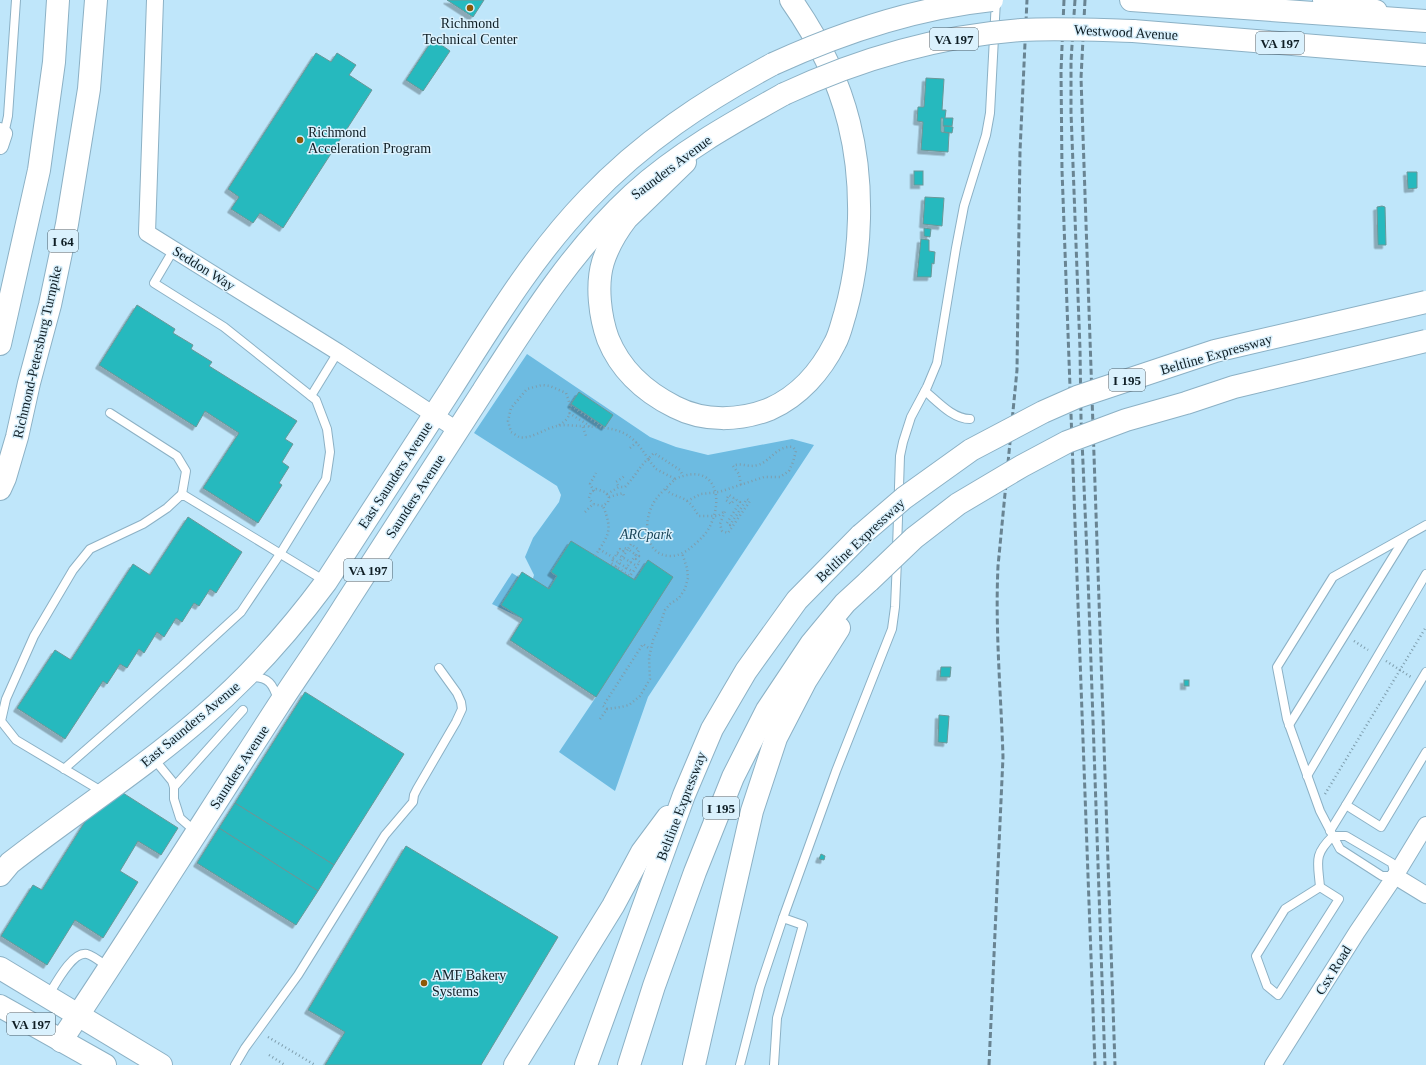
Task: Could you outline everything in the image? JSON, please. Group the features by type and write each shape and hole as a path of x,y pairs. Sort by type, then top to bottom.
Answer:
{"main road":[{"path":"0,344 39,170 54,62 58,0"},
{"name":"Richmond-Petersburg Turnpike","path":"2,488 17,437 29,383 50,305 67,224 89,89 96,0"},
{"path":"714,135 636,208 619,228 609,246 603,263 600,298 605,332 612,350 625,369 641,386 661,400 684,412 705,417 727,419 745,417 776,406 790,398 818,372 836,342 852,284 859,234 859,210 854,152 849,124 843,102 825,58 812,32 791,0"},
{"name":"East Saunders Avenue","path":"3,868 202,718 246,677 279,641 326,582 504,306 536,260 588,199 627,162 670,127 727,89 773,64 832,38 888,20 957,5 992,0"},
{"name":"VA 197","path":"1133,0 1426,21"},
{"path":"1324,0 1426,21"},
{"name":"Westwood Avenue","path":"784,94 819,78 892,52 943,41 1022,30 1073,29 1133,32 1426,55"},
{"name":"Saunders Avenue","path":"61,1041 341,612 528,320 573,258 613,214 640,188 677,159 714,135 784,94"},
{"path":"0,307 16,274"},
{"name":"Beltline Expressway","path":"586,1065 684,795 712,729 746,671 797,600 861,535 904,498 971,450 1043,412 1077,397 1215,351 1426,302"},
{"name":"I 195","path":"629,1065 654,986 695,872 733,777 767,710 811,644 845,603 914,538 958,504 1022,466 1067,442 1126,420 1186,403 1234,387 1426,341"},
{"path":"694,1065 752,810 776,738 806,680 869,581"},
{"path":"515,1065 613,906 642,852 684,795"},
{"path":"0,968 160,1065"},
{"name":"VA 197","path":"0,1006 61,1041"},
{"path":"61,1041 106,1065"}],"street":[{"name":"Seddon Way","path":"155,0 147,233 338,352 457,430"},
{"name":"Csx Road","path":"1273,1065 1357,932 1395,876 1426,825"},
{"path":"1395,876 1426,895"}],"lane":[{"path":"1,137 8,116 16,0"},
{"path":"740,1065 760,987 783,918 844,750 892,629 895,607 900,456 908,427 937,363 964,206 986,135 990,113 996,0"},
{"path":"64,769 182,666 241,612 280,554 326,479 330,452 327,429 316,400 224,327 154,283 174,249"},
{"path":"311,396 338,352"},
{"path":"925,391 948,411 965,419 970,419"},
{"path":"104,793 16,740 1,721 6,699 34,636 73,570 90,550 143,524 167,508 182,494 186,471 177,456 110,413"},
{"path":"182,494 326,582"},
{"path":"1331,833 1346,836 1392,863 1395,876 1382,876 1340,849 1331,833 1318,806 1289,726 1277,667 1333,577 1426,525"},
{"path":"1289,726 1404,537"},
{"path":"1307,776 1426,574"},
{"path":"235,1065 245,1048 298,975 385,835 413,802 414,795 456,722 462,709 462,702 439,668"},
{"path":"1320,887 1317,859 1323,845 1426,672"},
{"path":"246,677 258,677 269,682 275,691 279,705"},
{"path":"174,787 243,710"},
{"path":"1346,805 1380,827 1426,752"},
{"path":"152,757 172,781 174,787 174,799 180,818 197,832"},
{"path":"1320,887 1340,899 1278,995 1267,986 1256,956 1285,909 1320,887"},
{"path":"774,1065 778,1018 785,986 803,924 783,918"},
{"path":"48,996 72,961 80,955 87,954 109,968"}],"path":[{"path":"542,385 550,386 566,393 570,406 564,422 559,425 533,435 519,437 511,432 508,421 511,408 527,389 542,385"},
{"path":"570,406 605,428"},
{"path":"569,412 591,427"},
{"path":"559,425 605,428 620,431 637,442 656,469 675,479"},
{"path":"583,426 586,436"},
{"path":"630,448 637,442"},
{"path":"687,501 701,494 716,492 741,485 764,477 780,477 790,471 796,451 793,447 786,446 775,452 771,457 759,465 753,466 738,464 733,466 739,474 741,485"},
{"path":"608,495 619,487 625,487 635,477 643,464 654,453 680,470 683,476"},
{"path":"594,491 590,484 596,473"},
{"path":"701,474 712,481 716,492 714,516 708,530 698,542 682,553 674,556 663,556 655,551 648,539 647,525 653,504 675,479 683,476 701,474"},
{"path":"619,487 616,482 626,475"},
{"path":"608,495 608,502 603,506 593,504 589,498 591,492 596,489 605,492 608,495 623,493 624,496"},
{"path":"666,489 669,493 687,501 700,516 718,516 725,511 720,524 722,530 728,533 750,502 747,499 730,525 727,523 740,502 734,499"},
{"path":"585,512 593,504"},
{"path":"595,556 606,538 610,526 603,506"},
{"path":"616,567 631,544 639,550 624,571"},
{"path":"624,548 639,556 636,559 640,562 630,576 611,563 617,554 620,549 623,551 624,548"},
{"path":"599,549 633,572"},
{"path":"650,649 643,644 602,706 607,709 621,708 629,705 640,696 650,679 650,649 665,610 670,604 679,598 688,578 688,568 682,553"},
{"path":"617,554 637,566"},
{"path":"1318,806 1426,627"},
{"path":"600,719 607,709"},
{"path":"268,1037 315,1065"},
{"path":"268,1055 284,1065"}],"green space":[{"name":"ARCpark","path":"527,354 650,437 676,447 708,455 792,439 814,445 648,697 615,791 559,752 596,697 510,640 523,619 492,604 512,573 531,585 534,575 525,557 533,538 559,502 561,495 557,486 474,433"}],"building":[{"name":"Richmond Technical Center","path":"447,0 484,0 473,17"},
{"path":"433,39 450,51 423,91 406,80"},
{"name":"Richmond Acceleration Program","path":"316,53 331,62 337,53 356,65 349,75 372,90 283,228 260,213 253,223 231,209 239,197 228,189"},
{"path":"926,78 944,79 942,110 946,110 945,118 953,118 952,126 943,126 943,118 941,118 941,132 949,133 948,152 921,150 923,122 917,121 918,107 924,107"},
{"path":"944,126 953,127 952,133 944,132"},
{"path":"914,171 923,171 923,185 914,185"},
{"path":"1407,172 1417,172 1417,188 1408,189"},
{"path":"925,197 944,198 942,226 923,224"},
{"path":"1377,207 1385,207 1386,245 1378,245"},
{"path":"924,228 931,229 930,237 924,236"},
{"path":"921,239 929,240 929,251 935,252 934,264 932,263 931,277 917,277"},
{"path":"137,305 175,329 173,333 193,345 191,349 212,362 209,366 297,421 285,439 293,444 282,462 289,467 279,483 282,485 258,523 203,488 239,433 205,411 196,427 99,365"},
{"path":"579,392 613,415 605,427 571,404"},
{"path":"188,517 242,552 216,593 210,589 199,606 194,603 182,622 176,618 164,637 157,632 144,653 139,649 127,668 120,664 107,684 103,681 65,739 17,708 55,650 71,660 133,564 150,575"},
{"path":"571,541 635,580 648,560 673,577 596,697 510,640 523,619 501,605 522,572 549,589 557,576 551,572"},
{"path":"941,667 951,667 950,677 940,677"},
{"path":"1184,680 1189,680 1189,686 1184,686"},
{"path":"305,692 404,754 334,865 235,803"},
{"path":"939,715 949,716 947,743 938,742"},
{"path":"123,793 178,828 161,855 138,841 120,871 138,882 103,938 75,920 47,965 1,936 33,885 42,890 88,817"},
{"path":"235,803 334,865 318,891 219,828"},
{"path":"219,828 318,891 296,925 197,863"},
{"path":"406,846 558,937 481,1065 325,1065 345,1032 308,1010"},
{"path":"821,854 825,856 824,860 819,859"}],"railway":[{"path":"989,1065 1003,757 997,590 1017,370 1020,151 1027,0"},
{"path":"1064,0 1061,71 1062,170 1095,1065"},
{"path":"1075,0 1071,61 1071,112 1105,1065"},
{"path":"1085,0 1081,78 1115,1065"}],"place":[{"name":"Richmond Technical Center","path":"470,8"},
{"name":"Richmond Acceleration Program","path":"300,140"},
{"name":"AMF Bakery Systems","path":"424,983"}]}
